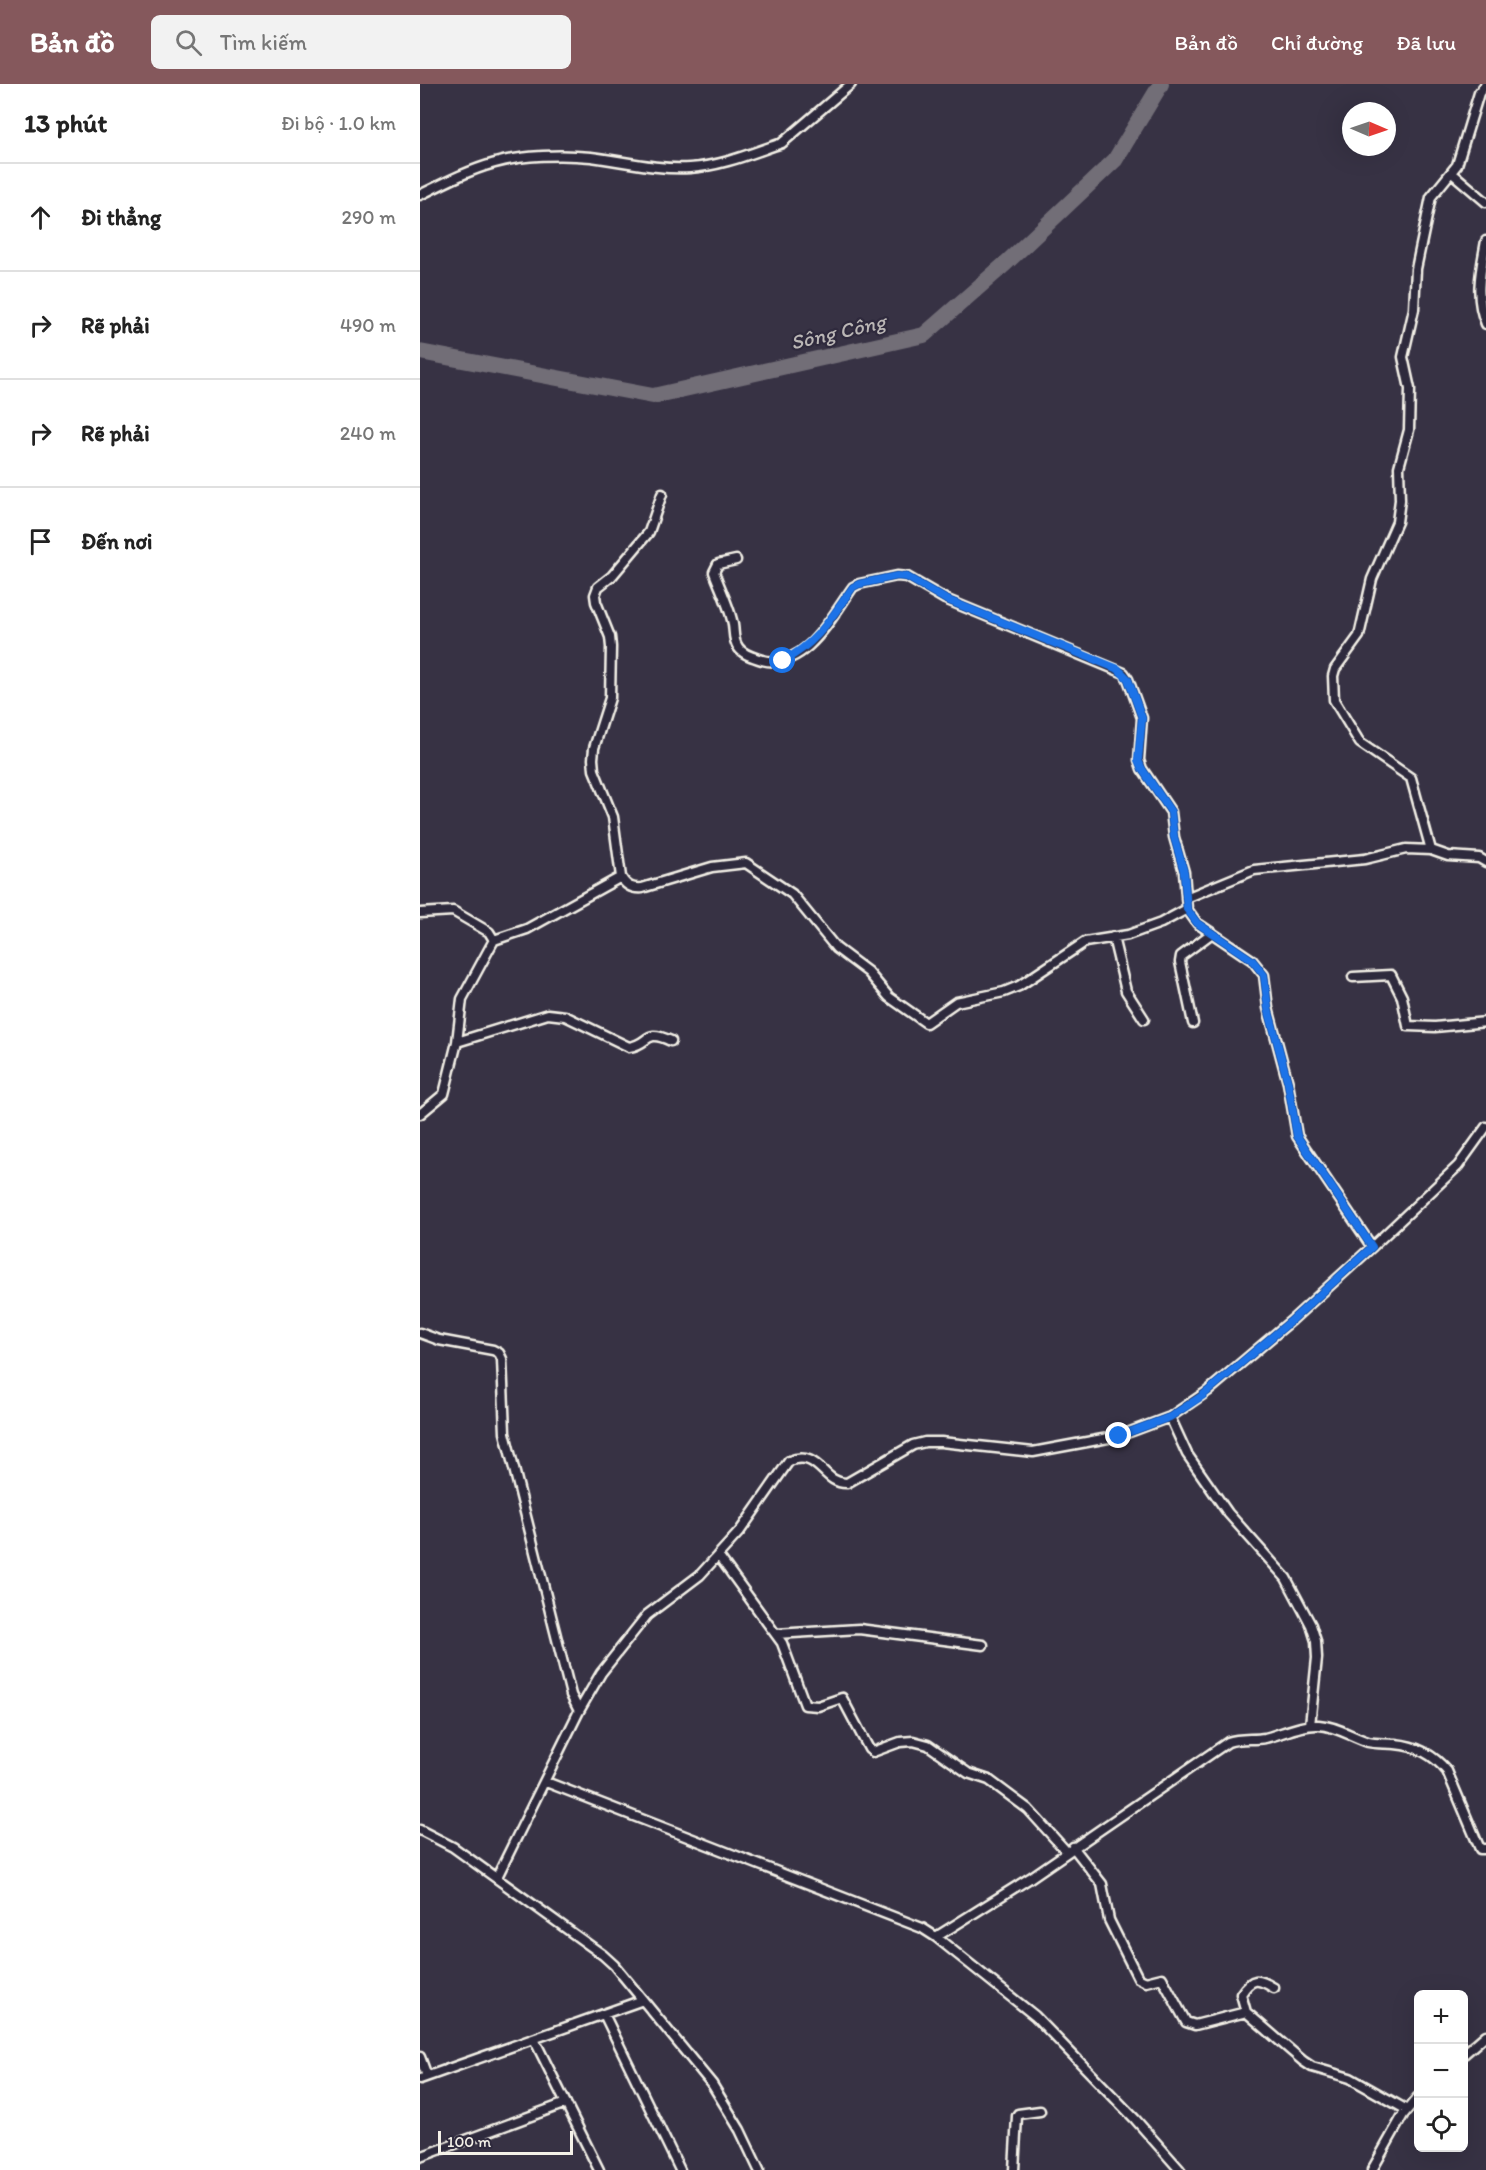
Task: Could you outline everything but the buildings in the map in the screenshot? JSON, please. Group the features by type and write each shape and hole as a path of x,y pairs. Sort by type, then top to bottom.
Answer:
{"street":[{"path":"420,195 457,177 494,163 517,159 577,156 689,168 724,163 782,143 851,84"},
{"path":"1431,850 1411,778 1360,743 1334,700 1333,676 1335,669 1359,636 1372,579 1397,522 1400,500 1399,467 1409,430 1410,382 1403,357 1414,309 1416,269 1431,197 1457,165 1479,93 1486,84"},
{"path":"1452,173 1486,202"},
{"path":"1486,241 1479,280 1480,298 1486,324"},
{"path":"662,494 649,532 612,576 598,587 596,595 596,602 610,637 610,698 592,759 594,770 613,817 621,878 626,884 637,888 712,867 746,863 792,894 836,948 868,972 889,997 922,1023 926,1023 956,1002 1004,992 1019,986 1085,942 1128,934 1161,923 1187,909"},
{"path":"736,560 718,564 714,572 733,621 734,639 737,646 749,656 773,663 783,661 802,651 819,634 853,587 897,576 907,577 945,599 1124,673 1142,718 1138,760 1171,812 1174,837 1184,872 1187,909 1197,923 1252,960 1264,975 1268,1008 1288,1083 1297,1136 1372,1247"},
{"path":"1186,898 1263,868 1365,859 1406,849 1431,850 1448,856 1479,858 1486,862"},
{"path":"420,1114 444,1094 457,1042 462,999 494,940 527,928 621,878"},
{"path":"420,912 453,911 489,932 494,940"},
{"path":"1193,1023 1180,962 1181,956 1212,933"},
{"path":"1113,937 1126,991 1144,1018"},
{"path":"1353,977 1391,975 1402,997 1408,1026 1435,1027 1486,1022"},
{"path":"457,1042 548,1014 565,1016 629,1047 635,1046 652,1035 659,1035 671,1041"},
{"path":"497,1878 579,1711 601,1673 647,1615 700,1575 718,1555 749,1520 789,1461 798,1458 814,1461 834,1481 847,1483 913,1445 925,1442 1033,1452 1119,1436 1170,1417 1208,1391 1292,1320 1372,1247 1458,1166 1486,1127"},
{"path":"420,1333 439,1340 493,1350 499,1353 502,1359 505,1433 571,1695 579,1711"},
{"path":"1170,1417 1188,1454 1228,1514 1286,1578 1311,1625 1316,1641 1317,1658 1310,1725"},
{"path":"718,1555 777,1634 806,1705 818,1706 842,1698 868,1749 873,1752 900,1742 913,1741 928,1745 968,1773 989,1780 1028,1809 1070,1849 1102,1884 1109,1920 1138,1978 1146,1982 1162,1977 1182,2018 1190,2025 1195,2025 1246,2012"},
{"path":"777,1634 859,1629 983,1645"},
{"path":"936,1937 1030,1878 1228,1742 1237,1739 1263,1738 1310,1725 1320,1725 1368,1742 1397,1744 1429,1754 1447,1772 1480,1850 1486,1849"},
{"path":"546,1782 908,1920 936,1937 1035,2016 1140,2124 1180,2170"},
{"path":"420,1830 453,1847 603,1955 712,2084 740,2130 759,2170"},
{"path":"1274,1988 1259,1979 1254,1980 1241,1994 1246,2012 1312,2067 1350,2078 1407,2110"},
{"path":"420,2057 424,2078 643,2000"},
{"path":"604,2014 680,2170"},
{"path":"1468,2051 1486,2035"},
{"path":"534,2039 599,2170"},
{"path":"1372,2170 1407,2110 1418,2098"},
{"path":"420,2157 566,2103"},
{"path":"1014,2170 1017,2116 1040,2111"}],"waterway":[{"name":"Sông Công","path":"420,352 653,396 924,335 1005,264 1115,160 1161,84"}],"route":[{"path":"783,661 802,651 813,641 853,587 897,576 907,577 945,599 1118,669 1128,679 1142,718 1138,760 1171,812 1175,844 1183,865 1187,909 1197,923 1252,960 1264,975 1268,1008 1288,1083 1297,1136 1372,1247 1292,1320 1202,1396 1170,1417 1119,1436"}]}
